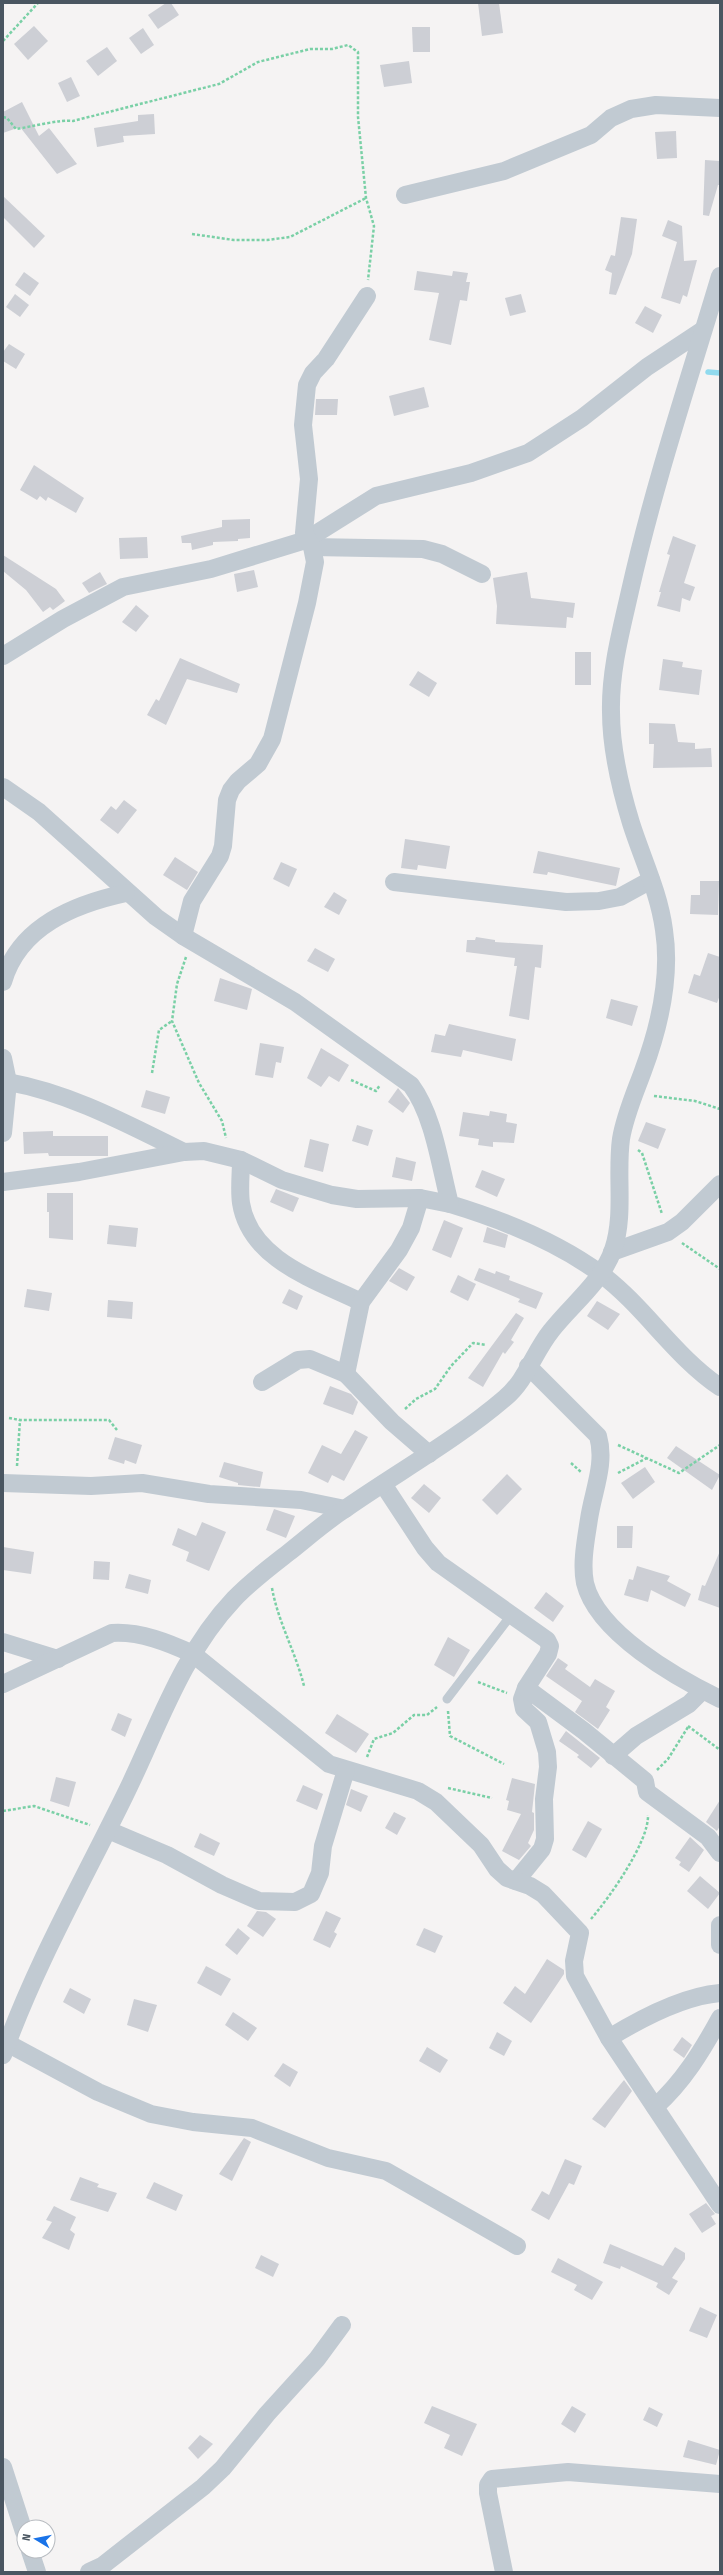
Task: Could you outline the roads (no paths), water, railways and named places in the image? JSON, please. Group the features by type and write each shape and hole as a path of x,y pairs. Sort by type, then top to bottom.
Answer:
{"street":[{"path":"405,195 504,171 590,135 612,118 631,109 656,105 720,108"},
{"path":"517,2246 386,2171 328,2158 252,2128 193,2122 151,2114 98,2092 5,2049 31,1986 144,1757 166,1702 193,1654 234,1599 269,1568 344,1509 429,1454 509,1396 552,1329 601,1274 612,1252 619,1224 618,1163 622,1133 646,1064 658,1020 666,963 666,935 660,906 631,822 619,776 613,743 611,694 618,646 637,560 703,330 720,277"},
{"path":"183,936 192,901 220,856 223,846 227,800 231,790 238,781 258,764 272,739 307,603 315,562 304,522 309,479 303,425 307,385 312,373 326,358 367,296"},
{"path":"309,543 376,496 478,471 528,453 582,418 648,367 703,330"},
{"path":"3,656 57,623 124,586 211,569 309,543 423,549 442,554 482,574"},
{"path":"3,786 39,812 126,892 183,936 295,1002 411,1085 420,1097 427,1114 450,1204"},
{"path":"394,882 566,902 599,901 620,897 651,880"},
{"path":"3,982 6,971 22,946 48,921 88,903 126,892"},
{"path":"3,1058 8,1082 3,1133"},
{"path":"8,1082 39,1087 72,1098 184,1152"},
{"path":"3,1182 93,1169 184,1152 204,1151 234,1158 282,1180 332,1195 357,1199 420,1198 450,1204 523,1229 601,1274 682,1356 720,1386"},
{"path":"234,1158 242,1203 248,1226 270,1253 284,1265 360,1302"},
{"path":"612,1252 668,1232 682,1222 720,1184"},
{"path":"346,1374 360,1302 398,1250 411,1228 420,1198"},
{"path":"262,1382 298,1360 310,1359 346,1374 392,1422 429,1454"},
{"path":"528,1366 598,1436 602,1450 600,1467 589,1518 585,1557 586,1583 595,1605 612,1627 629,1644 720,1700"},
{"path":"10,1483 91,1486 142,1483 209,1494 301,1500 344,1509"},
{"path":"383,1484 425,1548 438,1563 512,1614 547,1640 550,1646 548,1654 524,1693 524,1709 538,1722 547,1752 548,1767 544,1799 545,1839 542,1849 516,1881"},
{"path":"3,1684 102,1636 124,1632 170,1644 193,1654 311,1751 329,1764 418,1791 436,1802 467,1829 481,1845 497,1869 507,1878 542,1894 580,1933 574,1961 575,1976 610,2038 720,2205"},
{"path":"3,1642 58,1658"},
{"path":"613,1756 636,1736 689,1704 702,1690"},
{"path":"524,1693 613,1756 644,1781 647,1792 708,1837 720,1853"},
{"path":"108,1830 166,1855 222,1885 259,1901 278,1903 295,1902 311,1894 320,1873 323,1846 352,1772"},
{"path":"720,1925 720,1945"},
{"path":"610,2038 634,2023 658,2012 720,1993"},
{"path":"655,2107 673,2091 707,2044 720,2018"},
{"path":"89,2572 108,2561 203,2487 223,2468 267,2414 317,2359 342,2325"},
{"path":"3,2467 20,2519"},
{"path":"504,2572 488,2493 488,2485 492,2479 568,2472 720,2484"},
{"path":"33,2559 37,2572"}],"lane":[{"path":"447,1699 512,1614"}],"waterway":[{"path":"708,372 720,373"}]}
